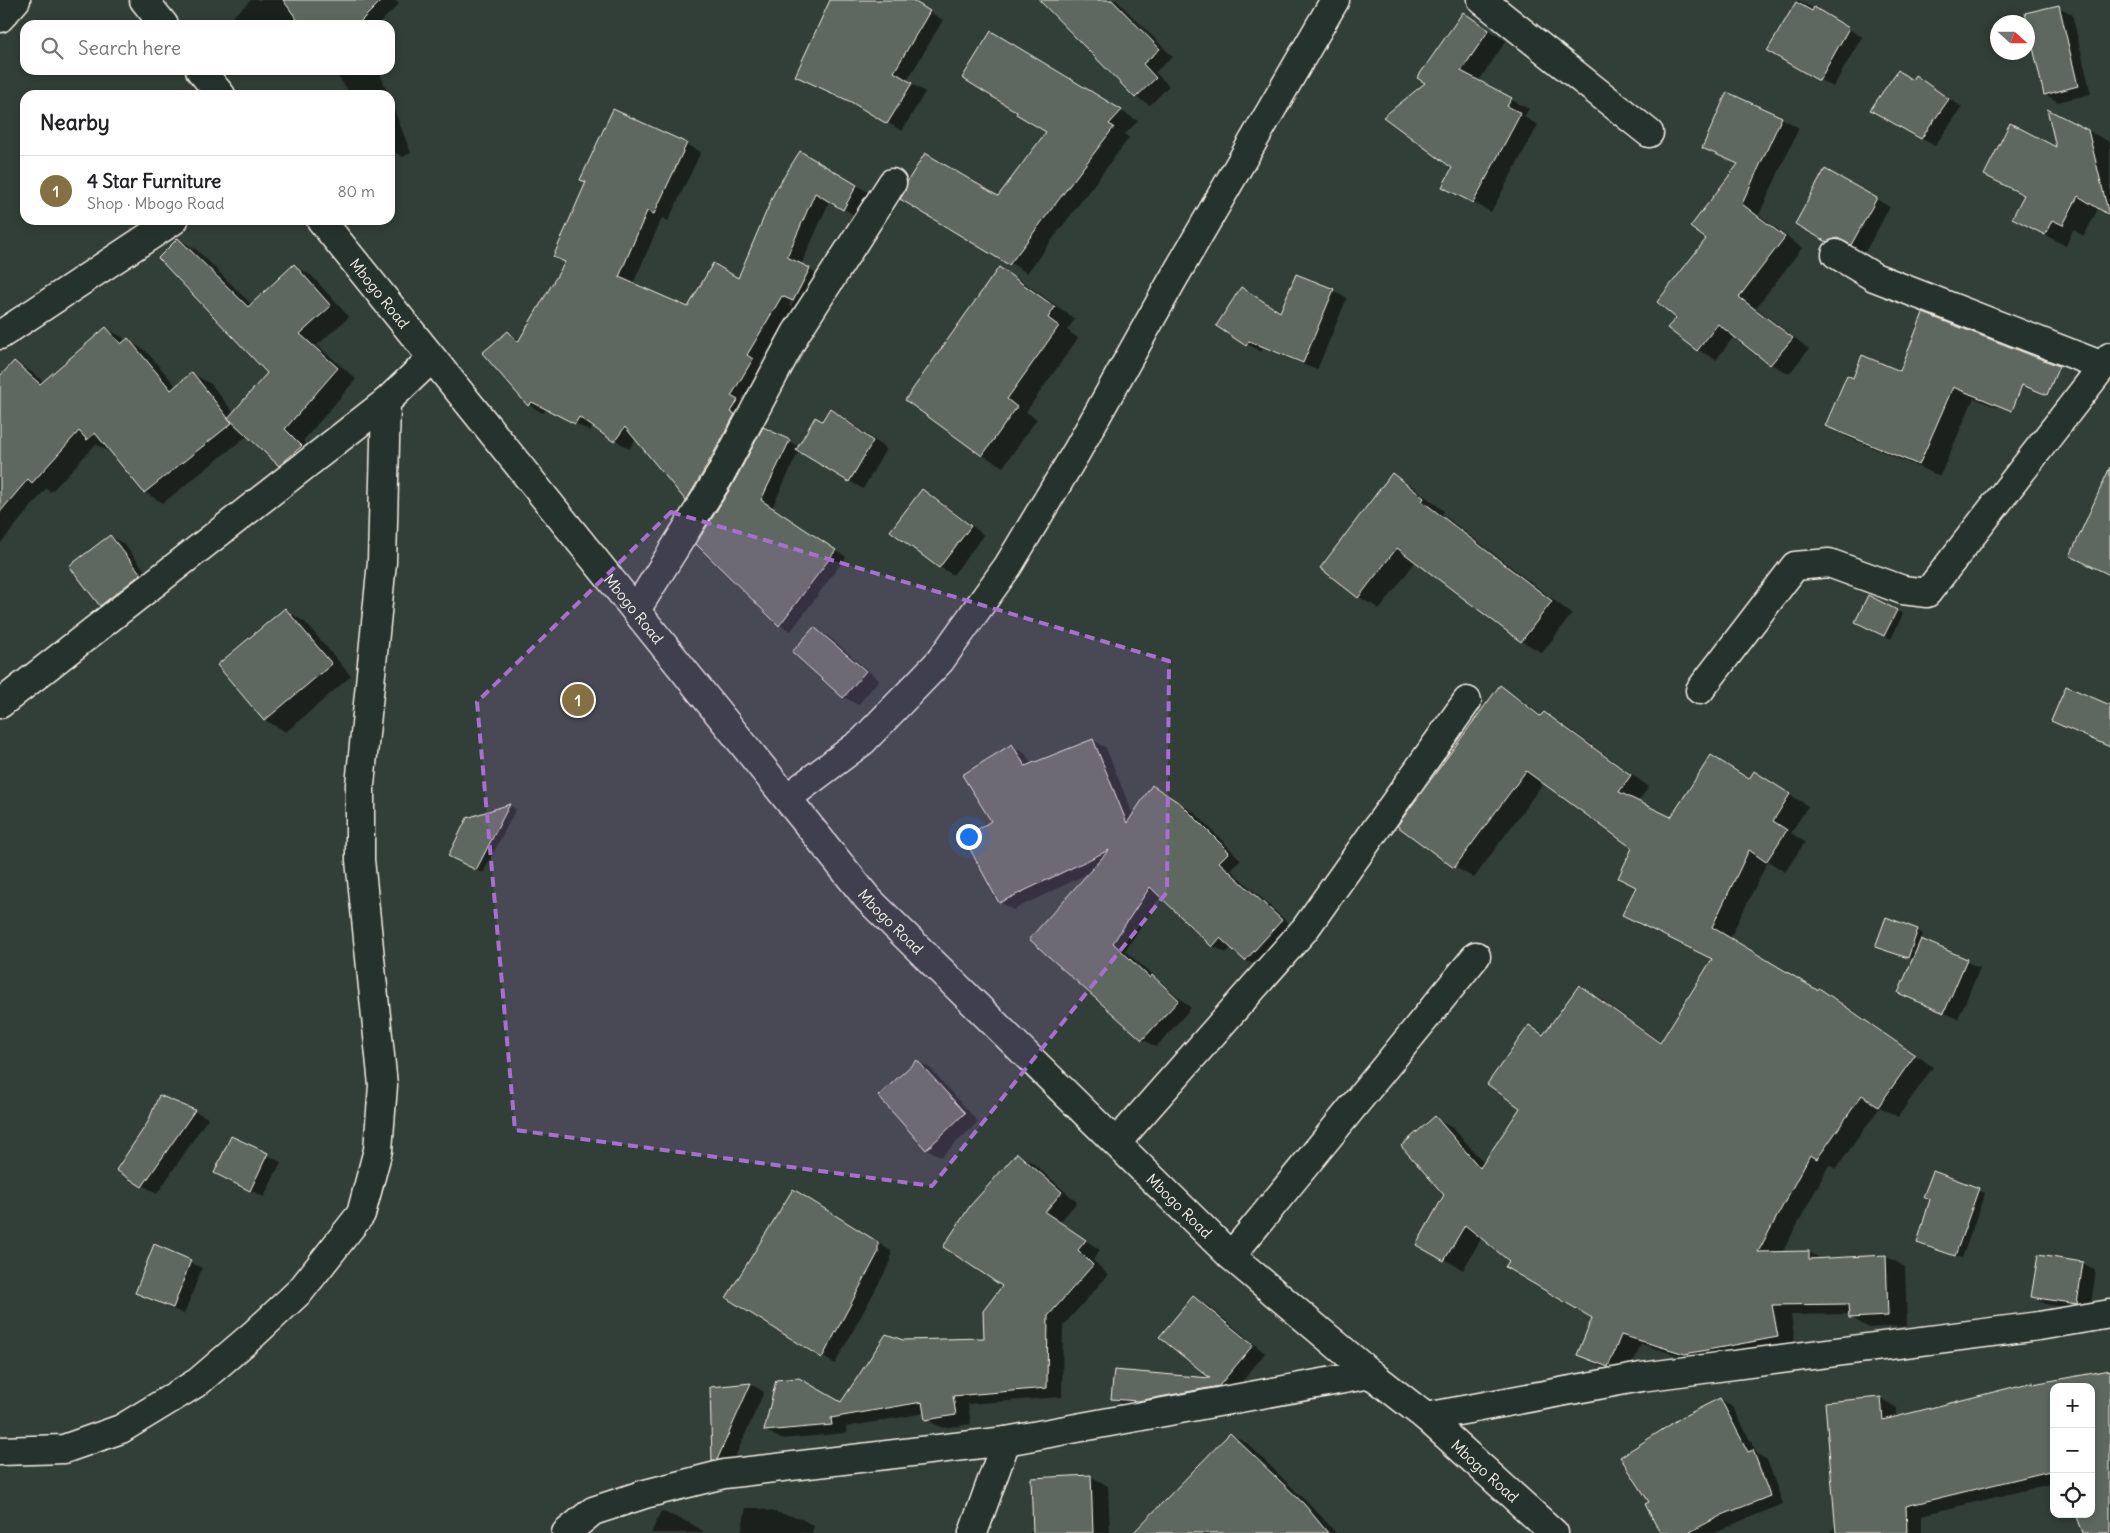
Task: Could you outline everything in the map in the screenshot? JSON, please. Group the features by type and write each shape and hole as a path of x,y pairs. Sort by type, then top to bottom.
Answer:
{"street":[{"path":"0,18 16,0"},
{"path":"144,0 160,20"},
{"path":"787,798 863,741 940,661 1008,566 1077,451 1172,281 1335,0"},
{"path":"1482,0 1649,133"},
{"path":"204,75 216,90"},
{"path":"636,610 719,477 796,333 892,183"},
{"path":"0,334 166,225"},
{"name":"Mbogo Road","path":"325,225 868,899 1231,1256 1371,1374 1426,1417 1554,1533"},
{"path":"1700,690 1795,566 1829,563 1903,590 1927,593 2107,362 1874,276 1836,254"},
{"path":"0,704 386,402 431,358"},
{"path":"0,1451 64,1449 121,1429 198,1382 254,1334 301,1290 361,1214 378,1150 383,1085 360,860 360,785 382,562 386,402"},
{"path":"1117,1142 1305,929 1467,701"},
{"path":"1231,1256 1476,956"},
{"path":"1426,1417 1642,1377 2039,1326 2110,1314"},
{"path":"566,1533 593,1511 645,1494 724,1474 1006,1441 1371,1374"},
{"path":"973,1533 1006,1441"}],"highlighted area":[{"path":"671,512 1169,661 1167,892 932,1186 515,1130 477,702"}],"building":[{"path":"283,0 382,0 362,20 297,20"},
{"path":"830,0 912,0 930,11 894,72 912,83 887,124 851,102 795,76"},
{"path":"1039,0 1112,0 1160,49 1143,64 1156,78 1135,98"},
{"path":"1796,2 1812,11 1814,7 1849,28 1819,81 1767,51"},
{"path":"2059,5 2078,86 2044,95 2035,56 2035,15 2025,15 2025,13"},
{"path":"1463,12 1489,30 1461,71 1512,98 1507,106 1521,113 1473,203 1442,187 1452,168 1383,117 1425,83 1417,78"},
{"path":"991,31 1122,110 1109,124 1114,127 1009,265 900,199 905,191 907,182 925,153 998,196 1046,132 962,78"},
{"path":"1898,70 1912,80 1915,75 1949,99 1921,139 1870,110"},
{"path":"1727,92 1782,117 1742,204 1785,237 1739,297 1793,338 1770,365 1718,324 1697,351 1667,328 1676,318 1657,302 1706,239 1690,227 1738,164 1702,148"},
{"path":"613,109 687,143 654,214 647,211 619,277 688,307 713,263 738,278 775,191 800,151 857,185 843,210 815,193 787,257 810,268 793,301 782,296 747,355 753,359 731,396 738,400 731,412 735,414 686,501 625,427 614,442 579,417 575,424 532,402 528,406 482,353 508,331 518,342 565,262 553,257 586,182 580,180"},
{"path":"2047,109 2088,130 2109,215 2078,196 2063,225 2052,220 2045,235 2012,218 2024,195 1984,175 2010,123 2056,147"},
{"path":"1825,169 1877,198 1851,245 1837,238 1827,242 1795,224"},
{"path":"178,238 248,307 294,264 331,306 300,334 338,368 285,429 302,446 279,466 228,418 267,373 158,258"},
{"path":"999,267 1055,307 1048,318 1059,326 1007,399 1017,407 982,456 905,400"},
{"path":"1296,274 1334,289 1303,363 1249,341 1246,346 1216,326 1241,287 1280,312"},
{"path":"1923,313 2059,366 2047,395 2022,385 2012,411 1953,387 1919,465 1825,426 1847,375 1853,378 1862,355 1900,371"},
{"path":"106,327 121,344 128,338 171,390 192,372 232,423 144,493 95,433 87,440 79,431 32,483 28,479 0,512 0,376 14,361 40,384"},
{"path":"830,408 873,441 849,482 796,450 815,417 822,421"},
{"path":"763,427 790,440 761,500 836,550 779,626 696,544 733,484"},
{"path":"2110,467 2110,575 2070,556"},
{"path":"1392,473 1424,498 1422,501 1552,601 1521,642 1397,548 1358,598 1320,568"},
{"path":"922,489 971,526 939,568 890,531"},
{"path":"110,535 141,574 100,606 69,566"},
{"path":"1868,595 1897,610 1884,636 1855,622"},
{"path":"285,608 332,664 264,721 217,665"},
{"path":"814,627 866,671 843,698 792,652"},
{"path":"1500,685 1540,716 1544,712 1631,775 1619,792 1671,817 1711,755 1749,779 1754,771 1790,794 1773,821 1787,830 1766,862 1749,850 1712,927 1817,990 1819,988 1915,1055 1878,1107 1862,1095 1817,1159 1810,1155 1758,1252 1809,1251 1809,1259 1886,1255 1888,1316 1849,1318 1848,1304 1772,1305 1778,1337 1685,1354 1621,1335 1608,1367 1577,1355 1592,1318 1505,1267 1509,1261 1465,1225 1444,1261 1416,1245 1444,1195 1401,1146 1435,1116 1480,1168 1520,1108 1487,1084 1529,1025 1543,1035 1579,985 1660,1043 1712,959 1622,915 1636,887 1618,878 1632,848 1526,771 1454,868 1397,826"},
{"path":"2066,686 2110,705 2110,747 2051,721"},
{"path":"1093,739 1127,823 1152,785 1181,804 1229,852 1219,862 1282,920 1245,961 1220,938 1212,947 1150,887 1113,943 1150,978 1152,975 1179,1000 1142,1040 1029,939 1109,850 999,903 964,838 991,821 962,775 1012,744 1025,766"},
{"path":"510,804 476,870 448,856 467,818"},
{"path":"1886,917 1918,929 1908,958 1875,947"},
{"path":"1921,939 1967,959 1944,1013 1898,993"},
{"path":"917,1060 965,1113 926,1150 878,1096"},
{"path":"159,1095 195,1110 142,1187 116,1170 148,1122"},
{"path":"231,1136 268,1153 250,1191 214,1173"},
{"path":"1017,1153 1062,1192 1045,1212 1086,1240 1078,1250 1093,1265 1048,1316 1047,1388 953,1396 956,1415 925,1420 922,1402 831,1418 832,1425 764,1431 776,1380 799,1378 841,1402 886,1334 903,1340 984,1338 983,1311 1002,1286 943,1247 970,1206"},
{"path":"1933,1171 1979,1188 1955,1256 1917,1243 1930,1199 1923,1197"},
{"path":"793,1189 878,1242 878,1253 822,1358 726,1298"},
{"path":"154,1244 191,1260 173,1308 135,1293"},
{"path":"2038,1255 2083,1262 2077,1304 2031,1297"},
{"path":"1193,1296 1253,1345 1219,1386 1138,1401 1111,1399 1114,1370 1210,1378 1159,1337"},
{"path":"2110,1370 2110,1533 2083,1533 2077,1518 2095,1518 2095,1383 2050,1383 2050,1471 1906,1506 1907,1533 1836,1533 1825,1402 1881,1397 1883,1420 2033,1382 2033,1384"},
{"path":"751,1383 717,1460 712,1461 710,1387"},
{"path":"1720,1398 1748,1452 1753,1450 1770,1496 1722,1515 1688,1533 1660,1533 1645,1504 1649,1502 1620,1457 1682,1417"},
{"path":"1230,1433 1304,1504 1328,1533 1133,1533"},
{"path":"1091,1475 1093,1533 1033,1533 1031,1478"}],"place":[{"name":"4 Star Furniture","path":"578,700"}]}
